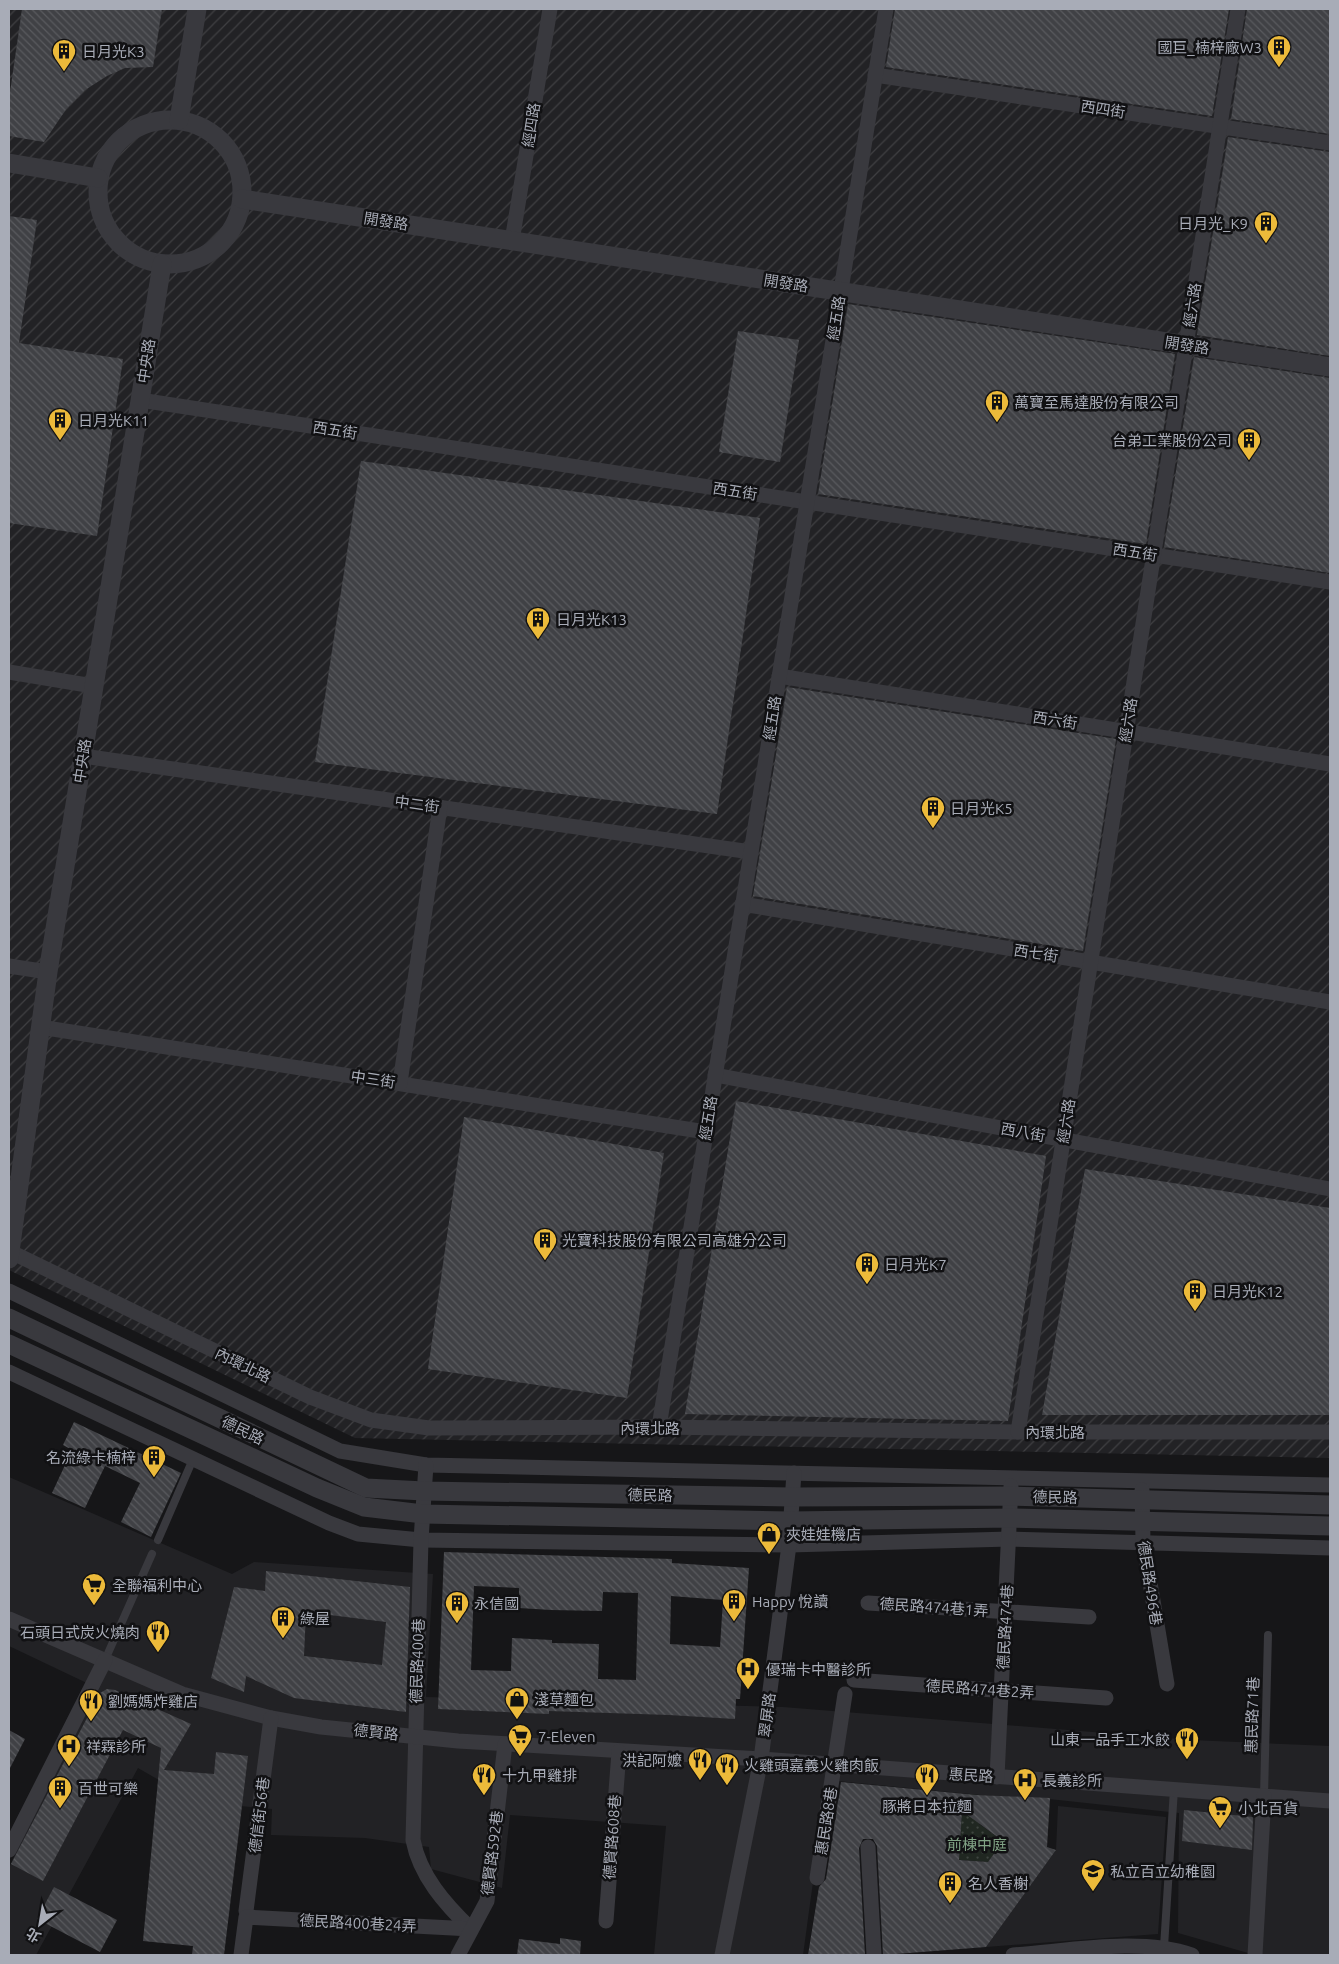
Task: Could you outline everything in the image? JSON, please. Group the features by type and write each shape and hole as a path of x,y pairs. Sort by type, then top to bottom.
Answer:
{"street":[{"path":"180,120 197,9"},
{"name":"經四路","path":"512,241 550,9"},
{"name":"經五路","path":"658,1427 886,9"},
{"name":"經六路","path":"1018,1432 1238,9"},
{"name":"西四街","path":"875,75 1330,143"},
{"path":"180,120 199,125 218,137 228,148 237,164 242,180 242,199 234,227 220,244 193,261 162,264 141,258 124,248 109,231 98,202 98,178 110,150 134,128 149,122 180,120"},
{"path":"9,163 98,178"},
{"name":"開發路","path":"242,199 1330,367"},
{"name":"中央路","path":"9,1254 48,972 162,264"},
{"name":"西五街","path":"140,400 1330,582"},
{"path":"9,672 93,686"},
{"name":"西六街","path":"779,676 1330,764"},
{"name":"中二街","path":"83,756 751,852"},
{"path":"400,1083 440,807"},
{"name":"西七街","path":"742,904 1330,1002"},
{"path":"9,966 48,972"},
{"name":"中三街","path":"40,1027 706,1132"},
{"name":"西八街","path":"715,1075 1330,1189"},
{"name":"內環北路","path":"9,1254 310,1397 371,1420 429,1428 658,1427 1018,1432 1330,1432"},
{"name":"德民路","path":"9,1291 340,1451 426,1465 794,1473 1011,1487 1141,1490 1330,1485"},
{"name":"德民路","path":"9,1318 366,1488 424,1491 791,1497 1011,1487"},
{"name":"德民路","path":"9,1344 317,1488 364,1507 423,1514 790,1521 1011,1518 1330,1526"},
{"path":"9,1372 329,1523 358,1534 421,1540 789,1545 1010,1538 1330,1548"},
{"name":"德民路400巷","path":"426,1465 421,1540 413,1840 416,1856 446,1905 471,1929"},
{"name":"翠屏路","path":"722,1955 761,1760 789,1545 794,1473"},
{"name":"德民路474巷","path":"997,1777 1011,1487"},
{"name":"德民路","path":"1141,1490 1330,1505"},
{"name":"德民路496巷","path":"1141,1490 1143,1542 1167,1684"},
{"name":"德民路474巷1弄","path":"868,1603 1089,1617"},
{"name":"德賢路","path":"9,1619 182,1694 271,1718 322,1727 505,1744 761,1760"},
{"path":"9,1850 105,1660"},
{"name":"德民路474巷2弄","path":"854,1680 1106,1698"},
{"name":"惠民路8巷","path":"817,1878 845,1694"},
{"name":"德信街56巷","path":"241,1955 271,1718"},
{"name":"德賢路592巷","path":"458,1955 486,1900 505,1744"},
{"name":"德賢路608巷","path":"606,1921 619,1752"},
{"name":"惠民路","path":"761,1760 1330,1801"},
{"path":"1255,1955 1264,1796"},
{"path":"868,1847 874,1955"},
{"name":"德民路400巷24弄","path":"246,1914 471,1929"},
{"path":"1013,1955 1075,1953 1136,1945 1192,1955"}],"lane":[{"path":"158,1540 194,1459"},
{"path":"105,1660 152,1554"},
{"name":"惠民路71巷","path":"1264,1796 1268,1635"},
{"path":"1172,1951 1174,1790"}],"shaded area":[{"path":"9,9 1330,9 1330,1458 355,1438 9,1270"},
{"path":"9,1477 232,1574 254,1562 433,1574 426,1697 783,1707 1191,1740 1330,1746 1330,1955 1255,1955 1178,1933 1179,1813 1049,1799 980,1795 827,1780 803,1955 654,1955 666,1826 510,1815 502,1888 431,1869 429,1847 365,1838 271,1835 272,1809 197,1802 138,1768 36,1955 9,1955 9,1868 91,1685 9,1646"},
{"name":"私立百立幼稚園","path":"1058,1806 1166,1817 1158,1934 986,1947 1056,1850"}],"green space":[{"name":"前棟中庭","path":"963,1794 980,1795 979,1824 1003,1841 988,1862 949,1859 960,1838"}],"building":[{"name":"日月光K3","path":"22,9 162,9 153,67 125,68 107,76 85,90 67,108 44,142 9,136 9,99"},
{"path":"895,9 1229,9 1212,116 886,67"},
{"name":"國巨_楠梓廠W3","path":"1247,9 1330,9 1330,134 1231,119"},
{"name":"日月光_K9","path":"1228,137 1330,152 1330,356 1197,335"},
{"name":"日月光K11","path":"9,216 37,220 19,343 123,359 97,536 9,523"},
{"name":"萬寶至馬達股份有限公司","path":"848,304 1175,354 1146,544 818,494"},
{"path":"738,331 799,340 780,462 719,452"},
{"name":"台弟工業股份公司","path":"1194,357 1330,378 1330,573 1164,547"},
{"name":"日月光K13","path":"361,461 760,518 717,814 315,762"},
{"name":"日月光K5","path":"787,687 1116,739 1083,951 753,896"},
{"name":"日月光K7","path":"736,1101 1046,1156 1008,1421 685,1414"},
{"name":"光寶科技股份有限公司高雄分公司","path":"464,1117 664,1153 627,1398 428,1369"},
{"name":"日月光K12","path":"1085,1169 1330,1208 1330,1415 1042,1415"},
{"name":"名流綠卡楠梓","path":"74,1422 181,1473 151,1537 121,1522 140,1483 105,1466 85,1508 52,1493 72,1450 63,1445"},
{"path":"444,1552 672,1559 672,1563 749,1568 740,1699 736,1699 735,1719 669,1715 549,1711 549,1714 438,1709","holes":["474,1586 519,1588 519,1608 551,1610 602,1611 603,1592 638,1593 636,1680 598,1679 599,1644 552,1643 552,1640 512,1638 511,1671 471,1670","671,1596 723,1600 720,1647 670,1644"]},
{"name":"綠屋","path":"266,1571 410,1587 406,1712 294,1698 246,1676 244,1692 211,1678 234,1587 265,1591","holes":["306,1612 386,1622 382,1665 304,1656"]},
{"path":"107,1689 115,1690 191,1724 164,1770 214,1774 216,1752 248,1756 224,1955 192,1955 193,1946 143,1941 161,1748 123,1730 43,1881 11,1864 100,1693"},
{"path":"9,1730 25,1739 9,1770"},
{"name":"名人香榭","path":"841,1782 976,1795 1050,1798 1047,1847 1056,1850 986,1947 883,1955 877,1846 873,1839 863,1839 859,1848 865,1955 808,1955 819,1887 826,1879","holes":["962,1811 1003,1841 988,1862 959,1860"]},
{"name":"小北百貨","path":"1184,1810 1253,1817 1252,1850 1182,1841"},
{"path":"54,1887 117,1920 100,1952 37,1919"},
{"path":"560,1938 581,1941 580,1955 517,1955 519,1939 560,1944"}],"place":[{"name":"國巨_楠梓廠W3","path":"1279,68"},
{"name":"日月光K3","path":"64,72"},
{"name":"日月光_K9","path":"1266,244"},
{"name":"萬寶至馬達股份有限公司","path":"997,423"},
{"name":"日月光K11","path":"60,441"},
{"name":"台弟工業股份公司","path":"1249,461"},
{"name":"日月光K13","path":"538,640"},
{"name":"日月光K5","path":"933,829"},
{"name":"光寶科技股份有限公司高雄分公司","path":"545,1261"},
{"name":"日月光K7","path":"867,1285"},
{"name":"日月光K12","path":"1195,1312"},
{"name":"名流綠卡楠梓","path":"154,1478"},
{"name":"夾娃娃機店","path":"769,1555"},
{"name":"全聯福利中心","path":"94,1606"},
{"name":"Happy 悅讀","path":"734,1622"},
{"name":"永信國","path":"457,1624"},
{"name":"綠屋","path":"283,1639"},
{"name":"石頭日式炭火燒肉","path":"158,1653"},
{"name":"優瑞卡中醫診所","path":"748,1690"},
{"name":"淺草麵包","path":"517,1720"},
{"name":"劉媽媽炸雞店","path":"91,1722"},
{"name":"7-Eleven","path":"520,1757"},
{"name":"山東一品手工水餃","path":"1187,1760"},
{"name":"祥霖診所","path":"69,1767"},
{"name":"洪記阿嬤","path":"700,1781"},
{"name":"火雞頭嘉義火雞肉飯","path":"727,1786"},
{"name":"十九甲雞排","path":"484,1796"},
{"name":"豚將日本拉麵","path":"927,1796"},
{"name":"長義診所","path":"1025,1801"},
{"name":"百世可樂","path":"60,1809"},
{"name":"小北百貨","path":"1220,1829"},
{"name":"私立百立幼稚園","path":"1093,1892"},
{"name":"名人香榭","path":"950,1904"}]}
